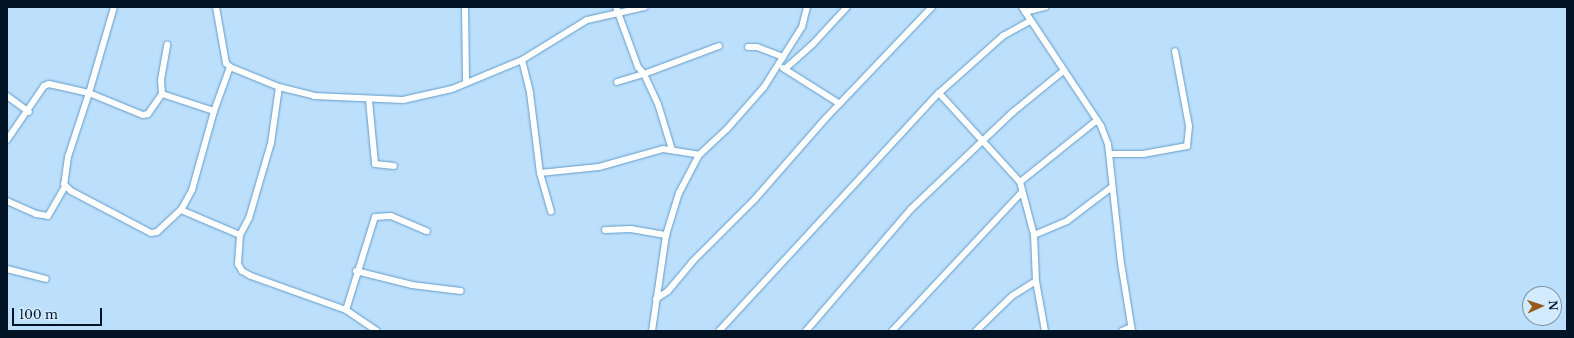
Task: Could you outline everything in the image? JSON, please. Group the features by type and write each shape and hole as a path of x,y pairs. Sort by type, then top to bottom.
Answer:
{"street":[{"path":"7,200 36,214 48,216 65,187 64,179 68,157 89,93 114,7"},
{"path":"216,7 226,63 230,67 279,87 314,96 369,100 415,98 466,82 522,60 587,20 616,10 644,7"},
{"path":"465,7 466,82"},
{"path":"652,331 666,235 679,193 699,156 727,129 764,87 802,27 807,7"},
{"path":"785,69 812,45 847,7"},
{"path":"656,299 668,292 692,262 755,200 840,104 932,7"},
{"path":"1045,7 1023,10 1062,72 1097,120 1110,154 1112,188 1132,329 1122,331"},
{"path":"616,10 638,67 644,74 658,104 672,150"},
{"path":"719,331 939,93 1003,36 1030,21"},
{"path":"7,140 28,112 44,86 49,84 89,93 143,115 148,114 162,94 161,80 167,45"},
{"path":"617,82 644,74 719,46"},
{"path":"748,47 757,47 783,57"},
{"path":"1110,154 1143,154 1187,146 1189,126 1175,50"},
{"path":"522,60 530,93 540,173 550,211"},
{"path":"778,65 840,104"},
{"path":"65,187 151,233 157,232 181,210 192,190 201,166 214,111 230,67"},
{"path":"806,331 911,209 982,141 1062,72"},
{"path":"279,87 271,143 250,218 240,235 238,264 242,270 278,287 346,310 377,331"},
{"path":"939,93 1020,182 1021,193 1034,236 1036,281 1045,331"},
{"path":"162,94 214,111"},
{"path":"7,96 28,112"},
{"path":"369,100 375,164 394,166"},
{"path":"1020,182 1097,120"},
{"path":"540,173 599,167 663,148 699,156"},
{"path":"1034,236 1067,221 1112,188"},
{"path":"892,331 1021,193"},
{"path":"181,210 240,235"},
{"path":"346,310 356,271 375,217 391,216 427,231"},
{"path":"605,230 631,229 666,235"},
{"path":"7,269 46,279"},
{"path":"356,271 412,285 461,291"},
{"path":"976,331 1012,296 1036,281"}]}
